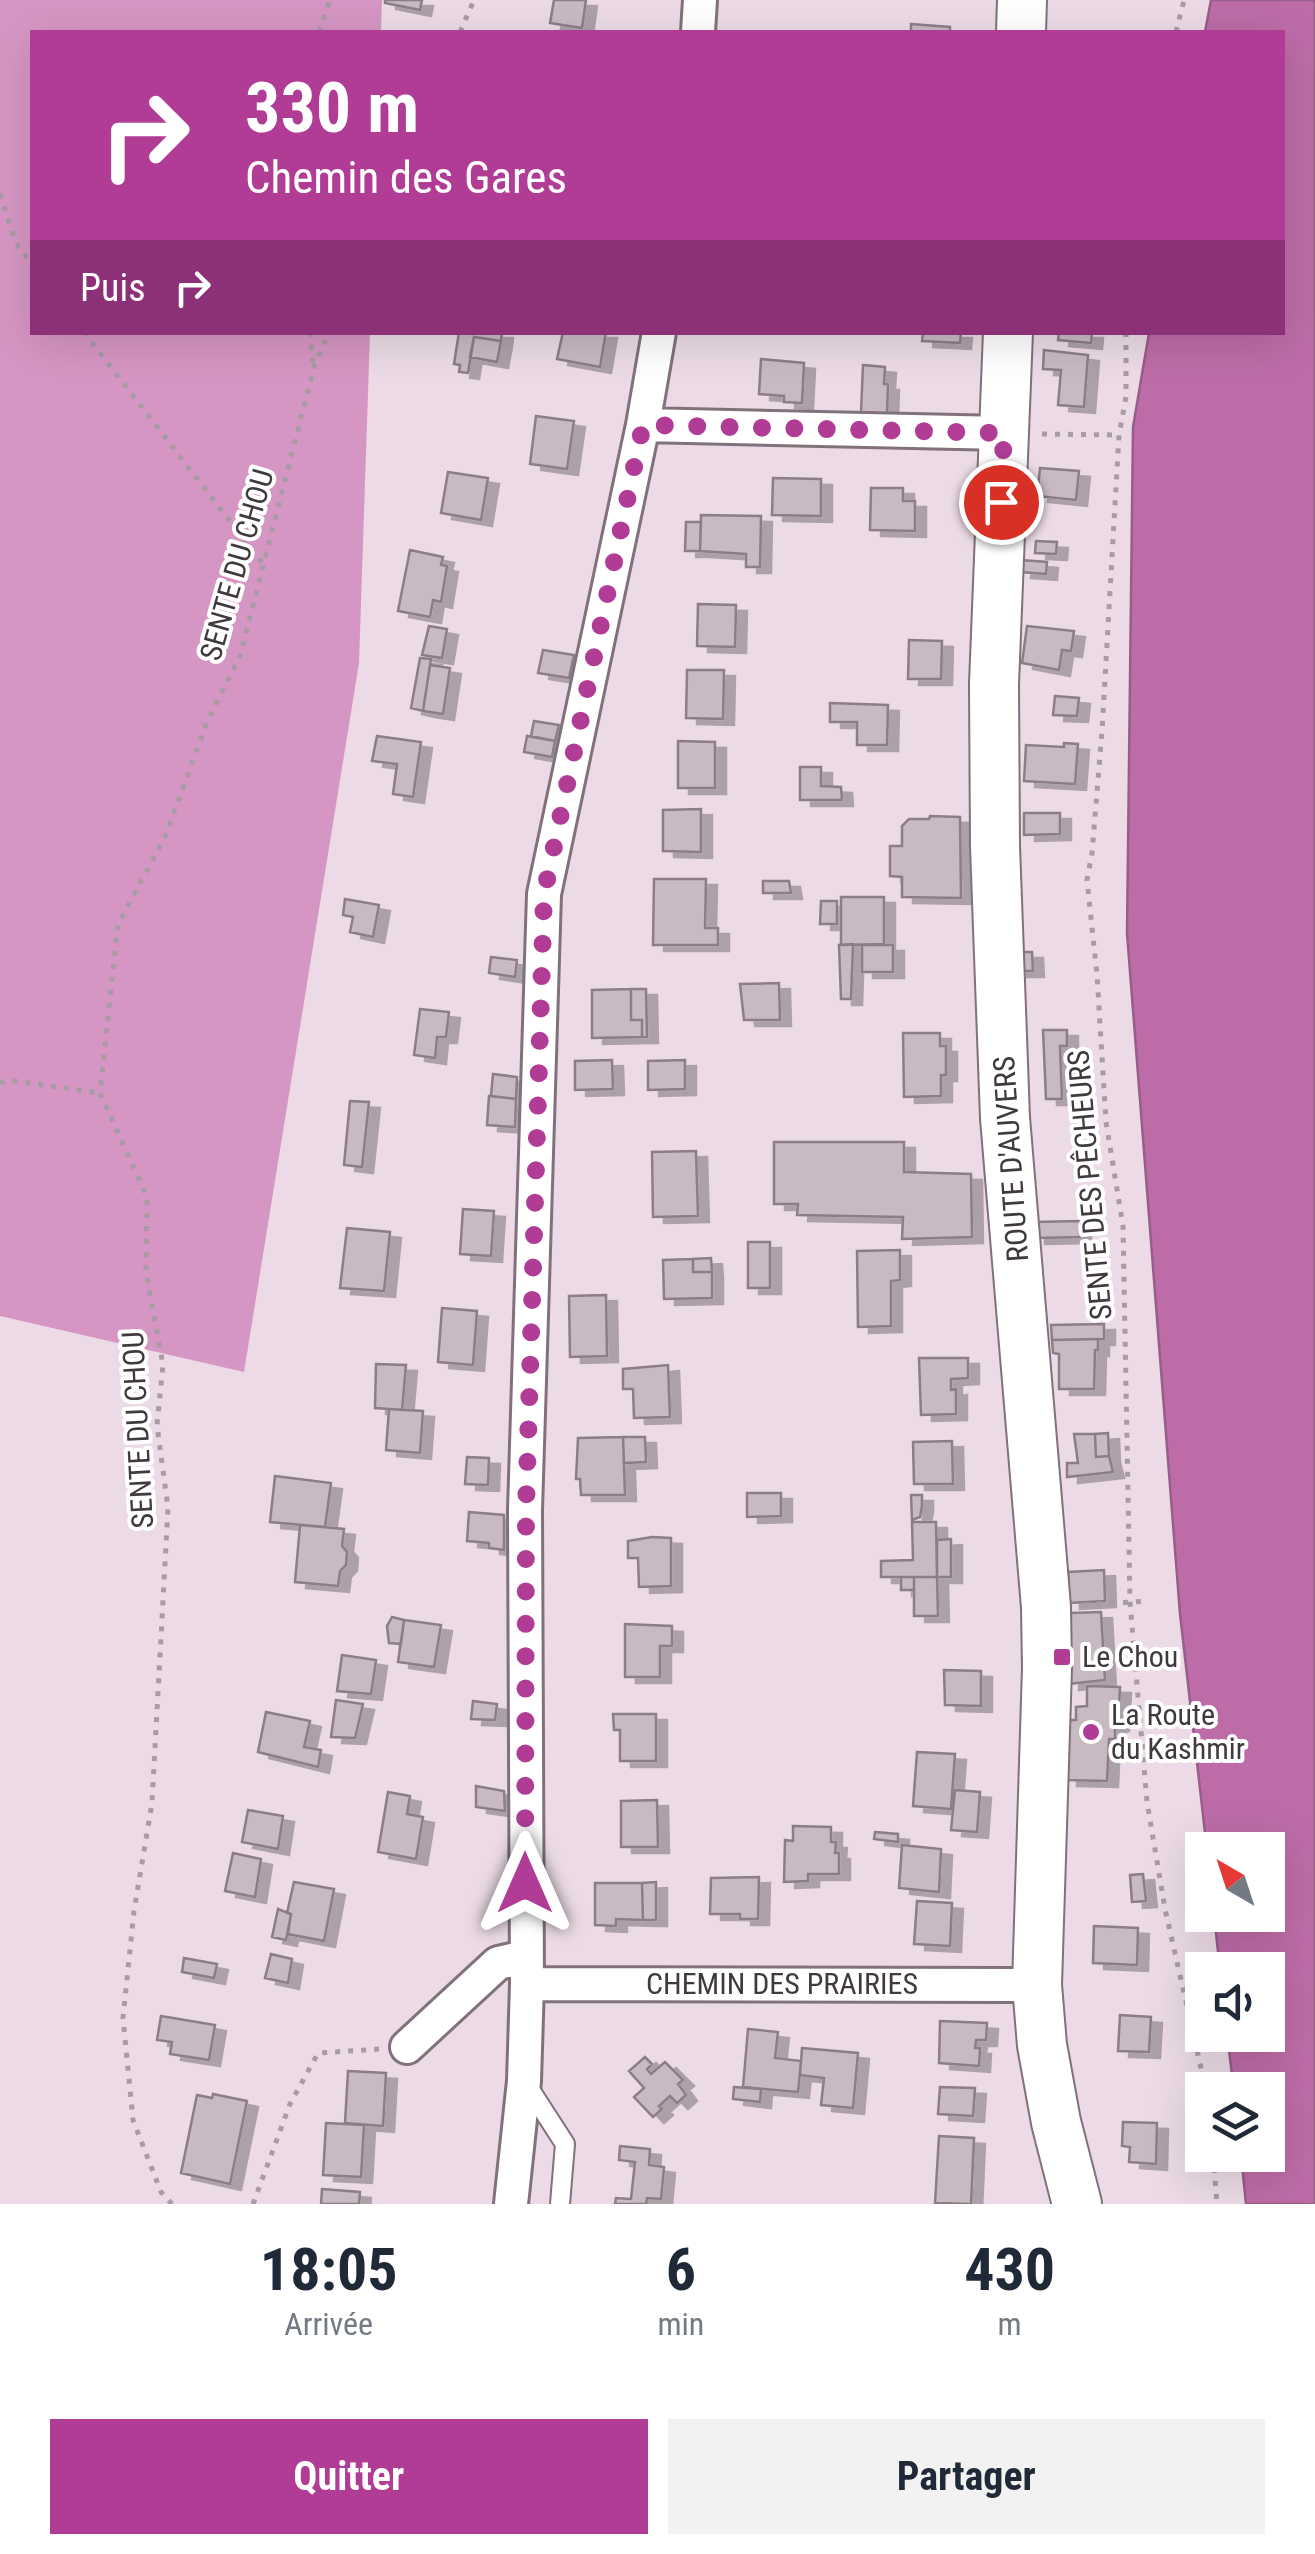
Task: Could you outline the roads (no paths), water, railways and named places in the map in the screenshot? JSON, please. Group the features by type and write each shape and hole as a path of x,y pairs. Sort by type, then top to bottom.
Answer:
{"main road":[{"path":"1021,30 1022,0"},
{"name":"ROUTE D'AUVERS","path":"1008,335 994,684 995,846 1005,1118 1046,1607 1048,1668 1037,1984 1042,2045 1077,2204"}],"street":[{"path":"698,30 700,0"},
{"path":"511,2204 524,2080 526,1510 544,894 658,335"},
{"path":"643,425 1004,433"},
{"path":"407,2047 498,1963 526,1971"},
{"name":"CHEMIN DES PRAIRIES","path":"526,1971 1037,1984"}],"lane":[{"path":"524,2080 565,2144 560,2204"}],"place":[{"name":"Le Chou","path":"1062,1657"},
{"name":"La Route du Kashmir","path":"1091,1732"}]}
